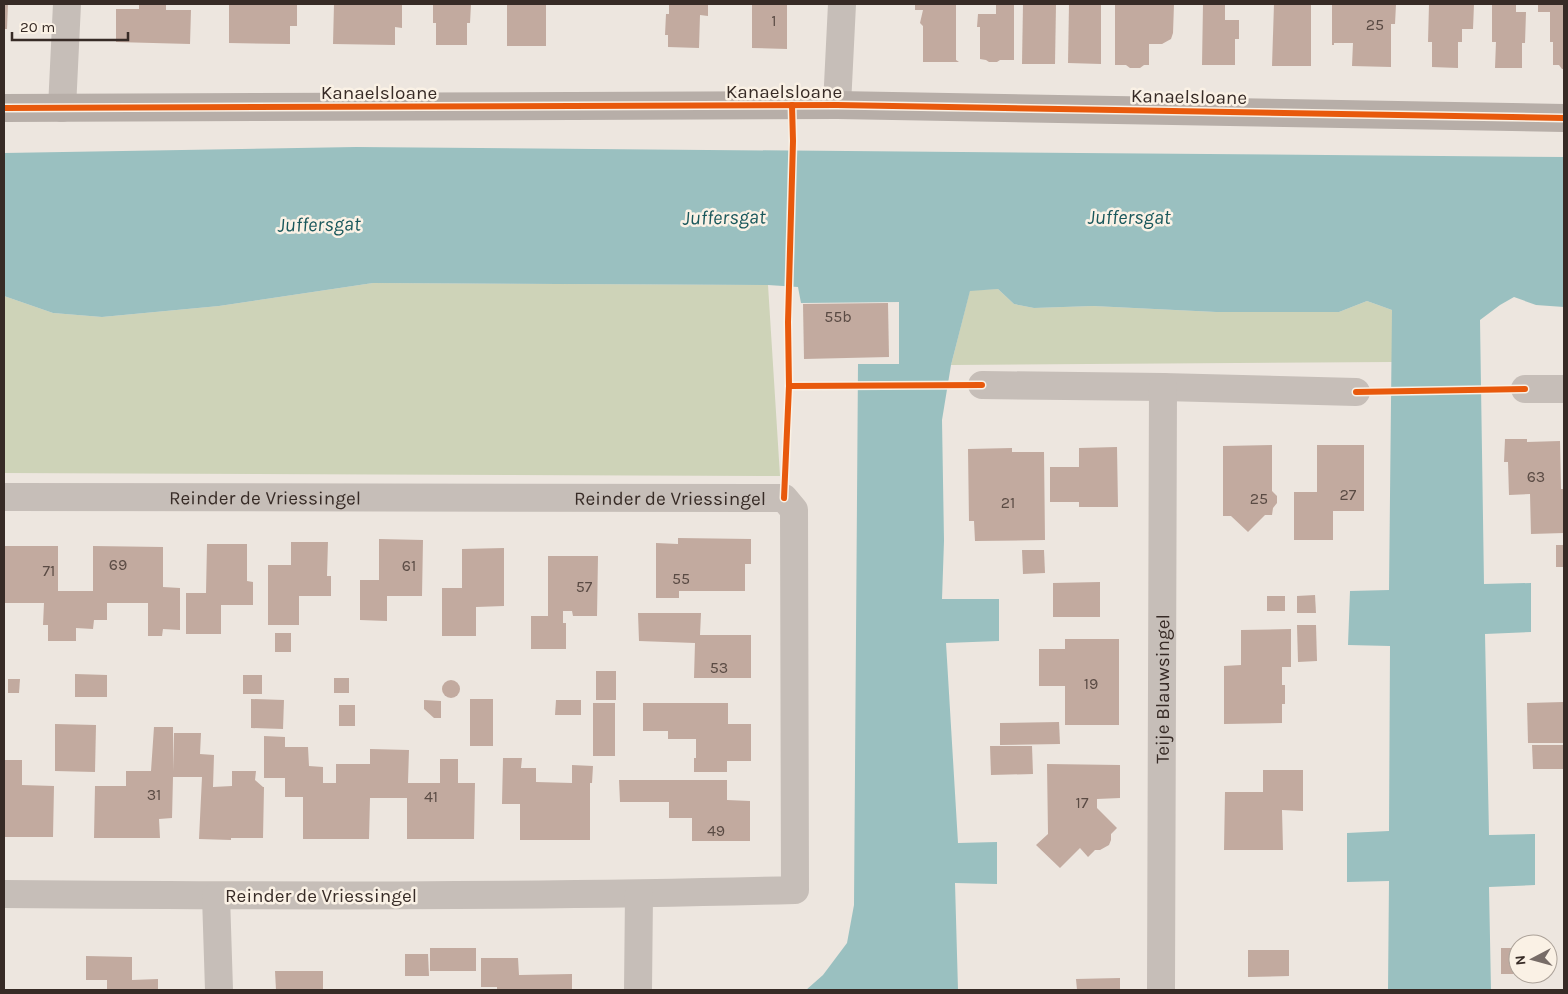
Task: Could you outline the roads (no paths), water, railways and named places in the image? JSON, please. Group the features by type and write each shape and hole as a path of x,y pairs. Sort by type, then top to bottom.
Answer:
{"street":[{"path":"62,108 67,4"},
{"path":"837,105 842,4"},
{"name":"Kanaelsloane","path":"4,108 837,105 1564,118"},
{"path":"982,385 1356,392"},
{"name":"Teije Blauwsingel","path":"1161,990 1163,387"},
{"path":"1525,389 1564,389"},
{"name":"Reinder de Vriessingel","path":"4,497 784,498 794,510 796,890 638,894 216,896 4,894"},
{"path":"638,894 638,990"},
{"path":"216,896 219,990"}],"water":[{"name":"Juffersgat","path":"356,147 1564,157 1564,307 1536,305 1514,297 1480,320 1484,584 1531,583 1531,632 1485,634 1489,835 1535,834 1535,885 1489,887 1491,990 1388,990 1389,881 1347,882 1347,833 1389,831 1390,646 1348,645 1350,591 1389,590 1392,310 1367,301 1339,312 1216,312 1093,306 1034,308 1014,304 998,289 970,291 951,365 942,420 944,541 942,599 999,599 999,641 946,643 958,843 997,842 997,884 955,883 958,990 806,990 823,975 847,943 854,905 858,364 899,364 899,302 801,303 798,287 768,285 373,283 219,306 102,317 53,313 4,296 4,153"}]}
